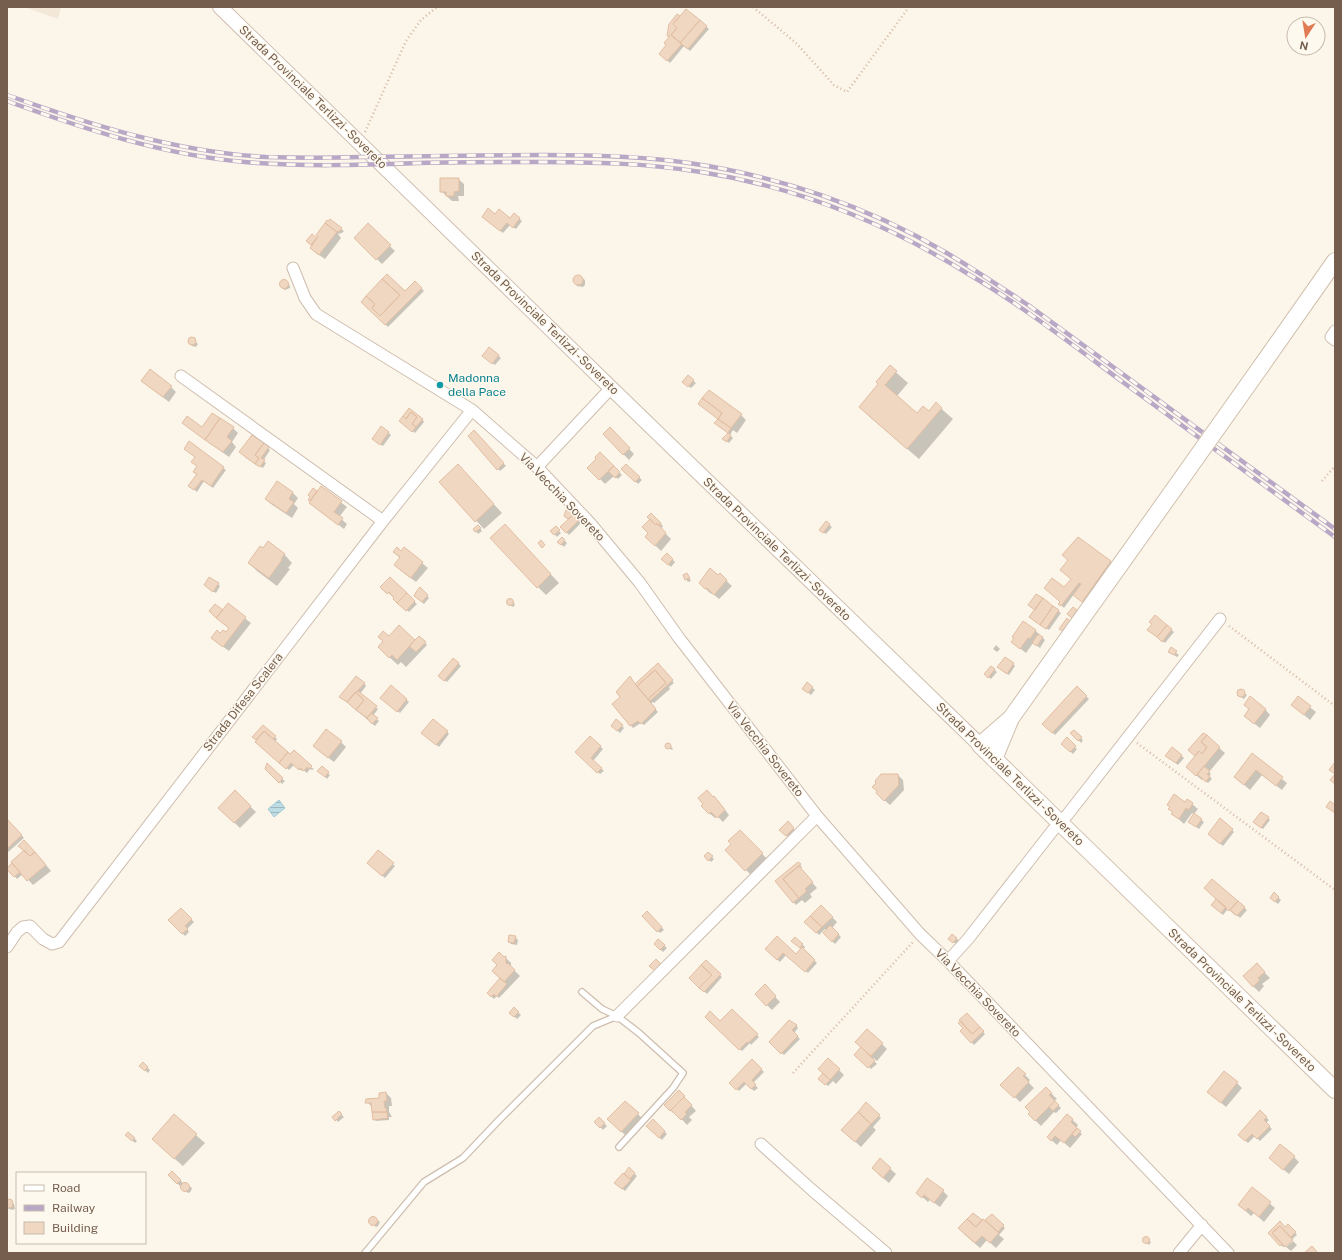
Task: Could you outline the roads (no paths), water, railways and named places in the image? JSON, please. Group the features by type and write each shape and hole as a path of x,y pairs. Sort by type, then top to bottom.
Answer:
{"main road":[{"path":"994,759 1011,718 1335,261"},
{"path":"980,745 1011,718"},
{"name":"Strada Provinciale Terlizzi - Sovereto","path":"980,745 1335,1090"}],"street":[{"name":"Strada Provinciale Terlizzi - Sovereto","path":"220,7 980,745"},
{"name":"Via Vecchia Sovereto","path":"293,268 305,298 316,314 472,410 537,467 590,523 640,583 679,638 817,816 920,934 948,961 1228,1253"},
{"path":"1335,331 1331,337 1335,340"},
{"path":"181,376 383,520"},
{"path":"537,467 611,388"},
{"name":"Strada Difesa Scalera","path":"7,947 23,926 30,926 43,939 52,944 58,942 383,520 472,410"},
{"path":"948,961 968,939 1053,830 1068,814 1220,619"},
{"path":"617,1016 817,816"},
{"path":"761,1144 886,1253"},
{"path":"1179,1253 1202,1225"}],"lane":[{"path":"582,992 602,1010 617,1016 639,1033 683,1073 673,1088 619,1147"},
{"path":"365,1253 424,1182 463,1158 592,1026 617,1016"}],"water":[{"path":"279,800 285,808 274,817 268,809"}],"railway":[{"path":"7,95 70,117 134,135 167,143 232,154 302,158 476,155 635,157 689,163 722,169 756,176 821,195 853,207 915,236 945,252 988,279 1031,307 1335,529"},
{"path":"7,101 95,131 154,147 214,159 267,164 310,165 448,162 556,162 639,165 680,169 737,179 772,187 807,198 841,210 907,240 990,287 1048,327 1335,537"}],"place":[{"name":"Madonna della Pace","path":"440,385"}]}
